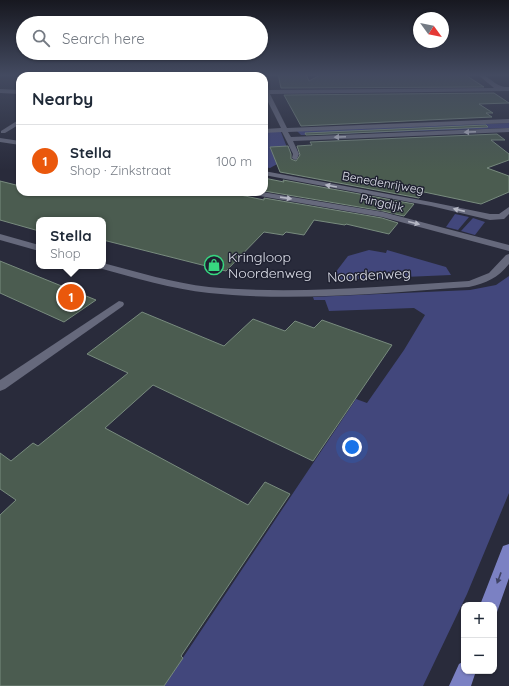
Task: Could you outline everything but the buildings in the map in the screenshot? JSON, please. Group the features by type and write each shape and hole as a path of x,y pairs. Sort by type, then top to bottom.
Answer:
{"main road":[{"path":"491,602 509,552"},
{"path":"460,686 465,674"}],"street":[{"path":"271,106 274,114 285,130 296,154 295,158"},
{"path":"268,131 509,121"},
{"path":"2,132 16,123"},
{"path":"289,139 509,130"},
{"path":"2,132 14,134"},
{"path":"0,140 16,142"},
{"name":"Benedenrijweg","path":"268,173 497,218 504,216 509,210"},
{"name":"Ringdijk","path":"268,195 383,215 509,248"},
{"path":"1,239 36,247"},
{"name":"Noordenweg","path":"106,267 191,288 223,291 300,292 469,284 492,277 499,271 509,257"},
{"path":"2,382 119,304"}],"shaded area":[{"path":"509,123 509,128 307,135 301,135 297,131"},
{"path":"268,132 281,132 288,150 281,162 268,168"},
{"path":"455,214 469,217 458,230 446,227"},
{"path":"473,218 485,222 475,235 461,231"},
{"path":"369,250 386,253 387,250 446,267 451,275 335,280 335,273 348,256"},
{"path":"509,276 509,493 467,594 463,602 461,602 461,607 423,686 164,686 356,399 367,403 404,350 425,315 414,308 329,311 325,300 314,300 313,297 470,290 496,285"}],"place":[{"name":"Kringloop Noordenweg","path":"214,265"},
{"name":"Stella","path":"71,297"}]}
